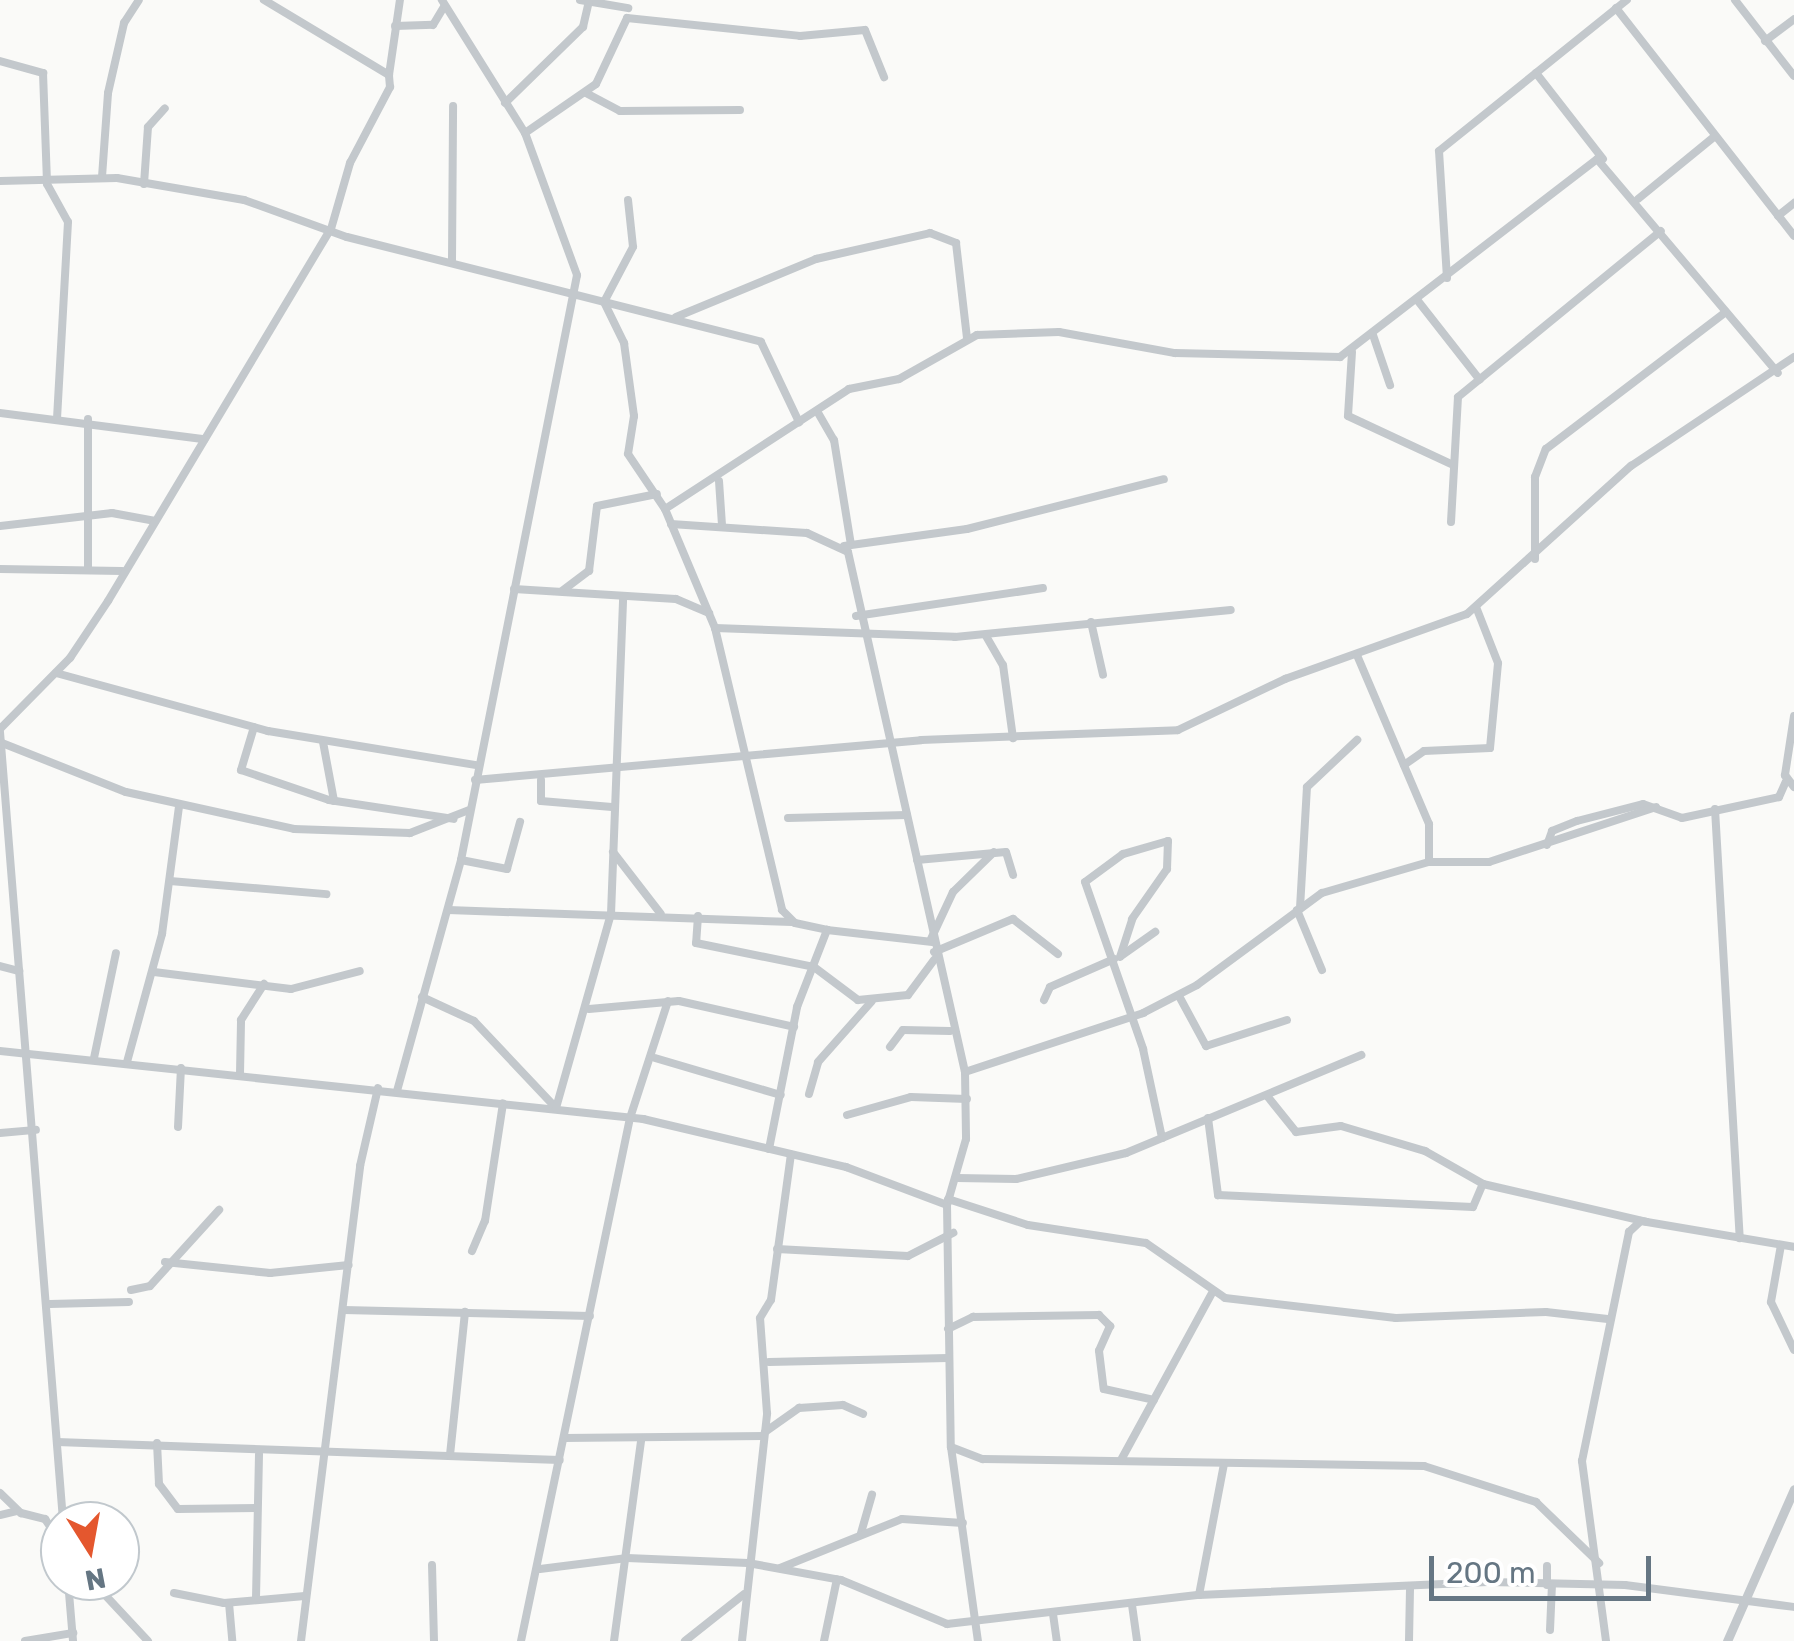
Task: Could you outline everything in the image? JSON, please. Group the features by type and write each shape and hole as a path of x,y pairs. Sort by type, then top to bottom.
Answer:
{"street":[{"path":"102,177 108,93 124,22 140,0"},
{"path":"264,0 389,75"},
{"path":"61,1501 50,1304 1,735 56,673 122,572 331,229 389,75 400,0"},
{"path":"1448,278 1439,151 1626,0"},
{"path":"1735,0 1794,76"},
{"path":"505,103 584,26 585,1 800,36 864,30 884,76"},
{"path":"396,26 433,25 443,4"},
{"path":"396,1092 461,860 476,764 576,294 569,236 525,133 443,4"},
{"path":"1616,8 1794,236"},
{"path":"525,133 586,93 629,9"},
{"path":"1765,41 1794,19"},
{"path":"0,62 43,73 47,184 63,201 69,231 57,417"},
{"path":"1536,74 1778,373"},
{"path":"586,93 620,111 740,110"},
{"path":"452,260 454,106"},
{"path":"144,184 149,125 164,108"},
{"path":"1638,199 1715,136"},
{"path":"665,509 718,481 760,441 799,422 858,384 902,378 967,338 1060,332 1158,351 1336,358 1352,350 1603,159"},
{"path":"0,181 47,184 102,177 244,200 331,229 604,302 676,317 720,337 764,343 799,422"},
{"path":"604,302 633,246 628,200"},
{"path":"1778,216 1794,203"},
{"path":"1451,522 1454,404 1661,231"},
{"path":"676,317 816,258 930,232 956,243 967,338"},
{"path":"1418,300 1480,380"},
{"path":"604,302 624,343 634,416 628,454 665,509 715,628 751,758 778,895 792,922"},
{"path":"1535,559 1535,477 1546,449 1726,312"},
{"path":"1373,334 1390,385"},
{"path":"1352,350 1348,416 1451,464"},
{"path":"475,780 540,780 613,766 888,745 1013,738 1150,738 1476,607 1535,559 1631,466 1778,373 1794,357"},
{"path":"817,411 833,436 859,632 917,860 950,1031 965,1072 967,1099 956,1178 948,1202 952,1233 948,1329 950,1447 978,1641"},
{"path":"0,414 88,419 204,439"},
{"path":"88,419 88,568"},
{"path":"671,524 722,525 848,545 967,529 1164,479"},
{"path":"718,481 722,525"},
{"path":"562,591 589,572 597,506 656,494"},
{"path":"0,526 86,517 155,521"},
{"path":"0,570 88,568 122,572"},
{"path":"856,616 1043,588"},
{"path":"514,589 680,600 709,613"},
{"path":"556,1108 589,1009 612,914 613,766 624,597"},
{"path":"1404,765 1424,751 1490,748 1498,663 1476,607"},
{"path":"715,628 986,636 1231,610"},
{"path":"1091,622 1103,675"},
{"path":"986,636 1003,665 1013,738"},
{"path":"1357,655 1434,842 1429,862"},
{"path":"56,673 323,742 476,764"},
{"path":"1547,845 1552,831 1577,821 1656,806 1680,818 1779,797 1790,784 1794,716"},
{"path":"254,727 241,769 334,801 454,818"},
{"path":"1,735 179,806 301,829 410,832 470,810"},
{"path":"1322,970 1298,909 1307,788 1357,740"},
{"path":"323,742 334,801"},
{"path":"540,780 541,802 612,807"},
{"path":"128,1062 154,972 179,806"},
{"path":"965,1072 1132,1018 1179,996 1298,909 1429,862 1489,862 1508,849 1547,845 1656,806"},
{"path":"1715,810 1740,1238"},
{"path":"788,818 906,815"},
{"path":"461,860 507,870 520,822"},
{"path":"1117,960 1132,919 1167,869 1168,842 1122,854 1086,882 1117,960 1162,1138"},
{"path":"611,848 661,914"},
{"path":"809,1094 818,1062 872,1001 908,995 933,948 953,892 994,852"},
{"path":"917,860 1009,854 1013,875"},
{"path":"170,882 326,894"},
{"path":"448,910 661,914 792,922 933,948 1013,919 1058,954"},
{"path":"698,916 696,943 814,967 872,1001"},
{"path":"768,1149 794,1028 827,930"},
{"path":"1044,1000 1050,987 1117,960 1155,932"},
{"path":"94,1058 116,953"},
{"path":"0,966 19,970"},
{"path":"154,972 295,989 360,972"},
{"path":"240,1074 241,1020 264,984"},
{"path":"1179,996 1206,1046 1287,1020"},
{"path":"422,998 474,1021 556,1108"},
{"path":"589,1009 668,1001 794,1028"},
{"path":"521,1641 540,1569 630,1118 655,1058 668,1001"},
{"path":"890,1048 898,1031 950,1031"},
{"path":"0,1051 378,1088 630,1118 791,1154 1028,1225 1146,1243 1212,1293 1396,1318 1546,1312 1608,1319"},
{"path":"956,1178 1038,1176 1162,1138 1268,1098 1361,1055"},
{"path":"655,1058 780,1095"},
{"path":"178,1127 181,1068"},
{"path":"300,1641 349,1265 378,1088"},
{"path":"847,1116 914,1096 967,1099"},
{"path":"1268,1098 1296,1132 1341,1126 1425,1152 1483,1184 1647,1222 1794,1246"},
{"path":"472,1251 485,1221 503,1103"},
{"path":"1208,1118 1218,1195 1473,1207 1483,1184"},
{"path":"0,1133 36,1130"},
{"path":"742,1641 744,1594 765,1434 769,1362 760,1318 777,1248 791,1154"},
{"path":"131,1290 150,1286 165,1262 219,1210"},
{"path":"1606,1641 1605,1585 1582,1461 1625,1242 1636,1223 1647,1222"},
{"path":"777,1248 918,1256 952,1233"},
{"path":"1781,1245 1771,1302 1794,1350"},
{"path":"165,1262 228,1272 349,1265"},
{"path":"1121,1460 1212,1293"},
{"path":"50,1304 129,1302"},
{"path":"344,1310 590,1316"},
{"path":"450,1456 465,1312"},
{"path":"948,1329 973,1317 1099,1315 1110,1326 1099,1351 1104,1389 1154,1400"},
{"path":"769,1362 948,1358"},
{"path":"564,1438 641,1440 765,1434 799,1408 840,1404 863,1414"},
{"path":"614,1641 641,1440"},
{"path":"57,1442 157,1443 259,1454 560,1460"},
{"path":"157,1443 158,1484 178,1509 256,1508"},
{"path":"950,1447 979,1459 1448,1471 1540,1504 1599,1563"},
{"path":"256,1598 259,1454"},
{"path":"1198,1595 1224,1464"},
{"path":"1727,1641 1736,1604 1794,1489"},
{"path":"0,1493 18,1512"},
{"path":"861,1533 872,1494"},
{"path":"0,1515 18,1512 40,1518"},
{"path":"779,1568 904,1518 963,1524"},
{"path":"540,1569 627,1558 748,1563 837,1579 936,1622 974,1624 1198,1595 1410,1587 1605,1585 1736,1604 1794,1606"},
{"path":"432,1565 434,1641"},
{"path":"1547,1566 1550,1630"},
{"path":"824,1641 837,1579"},
{"path":"1410,1587 1410,1641"},
{"path":"174,1593 228,1603 305,1596"},
{"path":"685,1641 744,1594"},
{"path":"26,1641 73,1637 70,1601"},
{"path":"111,1601 148,1641"},
{"path":"228,1603 232,1641"},
{"path":"1132,1605 1138,1641"},
{"path":"1053,1614 1056,1641"}]}
